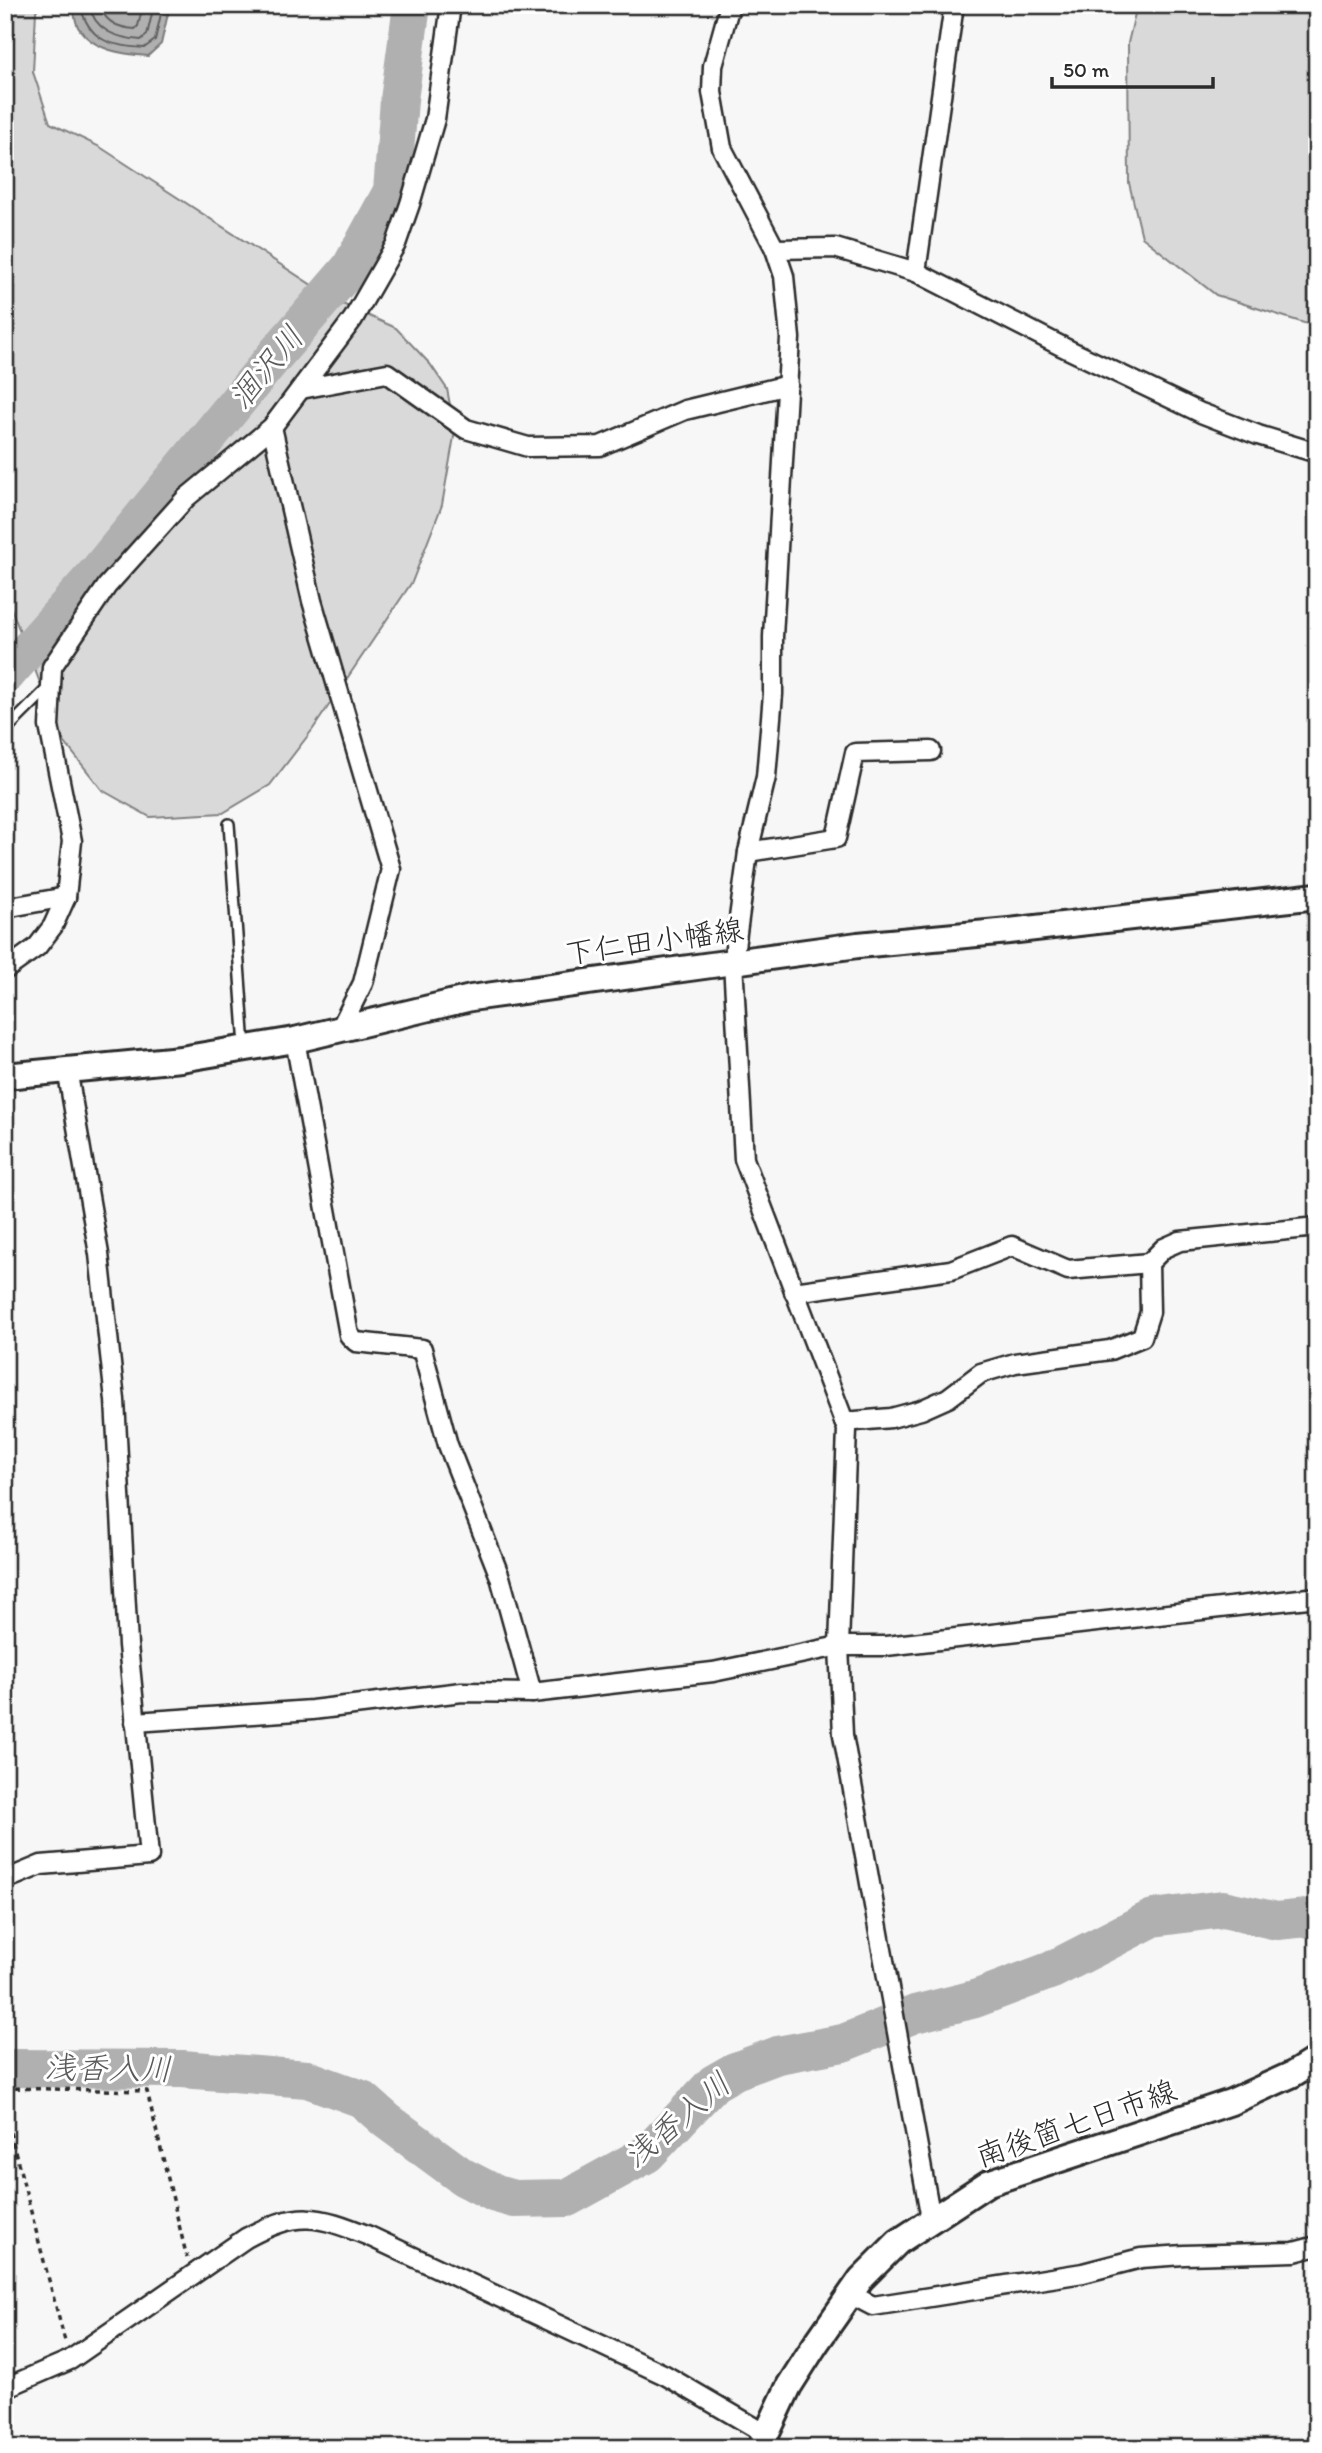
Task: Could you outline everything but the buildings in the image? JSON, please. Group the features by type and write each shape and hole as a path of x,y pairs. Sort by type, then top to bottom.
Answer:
{"main road":[{"name":"下仁田小幡線","path":"5,1076 181,1059 295,1041 471,998 733,962 858,945 1009,931 1317,896"},
{"name":"南後箇七日市線","path":"763,2441 789,2386 861,2279 898,2242 931,2219 988,2183 1231,2102 1293,2074 1317,2059"}],"street":[{"path":"5,970 37,947 52,926 66,897 72,841 49,726 52,667 107,586 186,498 272,427 353,319 396,244 435,119 452,5"},
{"path":"730,5 713,66 712,92 722,148 775,249 784,276 790,338 769,750 766,777 748,852 733,962 744,1159 846,1429 839,1646 843,1735 931,2219"},
{"path":"916,272 954,5"},
{"path":"775,249 835,248 916,272 1201,413 1258,435 1317,453"},
{"path":"301,388 387,373 466,429 528,447 600,446 685,411 788,385"},
{"path":"272,427 312,601 391,869 363,983 340,1029"},
{"path":"748,852 836,838 855,753 931,751"},
{"path":"5,908 66,897"},
{"path":"295,1041 349,1335 356,1342 422,1349 447,1445 500,1577 533,1693"},
{"path":"5,1880 41,1865 149,1856 128,1645 115,1400 99,1254 67,1069"},
{"path":"794,1292 951,1270 1012,1246 1068,1270 1149,1263 1164,1248 1180,1241 1317,1227"},
{"path":"844,1422 891,1418 921,1410 948,1398 981,1373 1015,1363 1110,1350 1142,1336 1150,1312 1149,1263"},
{"path":"135,1722 312,1710 463,1692 533,1693 713,1672 839,1646 886,1646 1317,1597"},
{"path":"5,2388 70,2360 246,2238 272,2224 302,2217 333,2221 369,2235 665,2375 763,2441"},
{"path":"850,2294 873,2306 1083,2273 1141,2259 1294,2252 1317,2246"}],"lane":[{"path":"5,731 51,685"},
{"path":"229,824 245,1048"}],"path":[{"path":"5,2088 147,2091 191,2275"},
{"path":"5,2113 70,2360"}],"shaded area":[{"path":"5,5 40,5 36,11 33,72 50,123 100,147 338,302 396,328 430,364 447,389 455,431 442,505 412,582 313,729 270,785 223,813 150,817 102,790 62,739 5,593"},
{"path":"1137,5 1317,5 1317,325 1216,295 1142,237 1129,183 1128,43"}],"water":[{"path":"73,5 170,5 161,44 148,56 109,50 92,41 78,27"}],"waterway":[{"name":"涸沢川","path":"5,676 100,569 350,268 392,191 399,100 412,5"},
{"name":"浅香入川","path":"5,2068 182,2069 307,2079 362,2099 387,2121 463,2177 496,2194 514,2199 567,2198 647,2154 714,2083 735,2071 778,2055 843,2043 915,2014 975,1999 1052,1970 1153,1918 1223,1909 1277,1921 1317,1917"}]}
